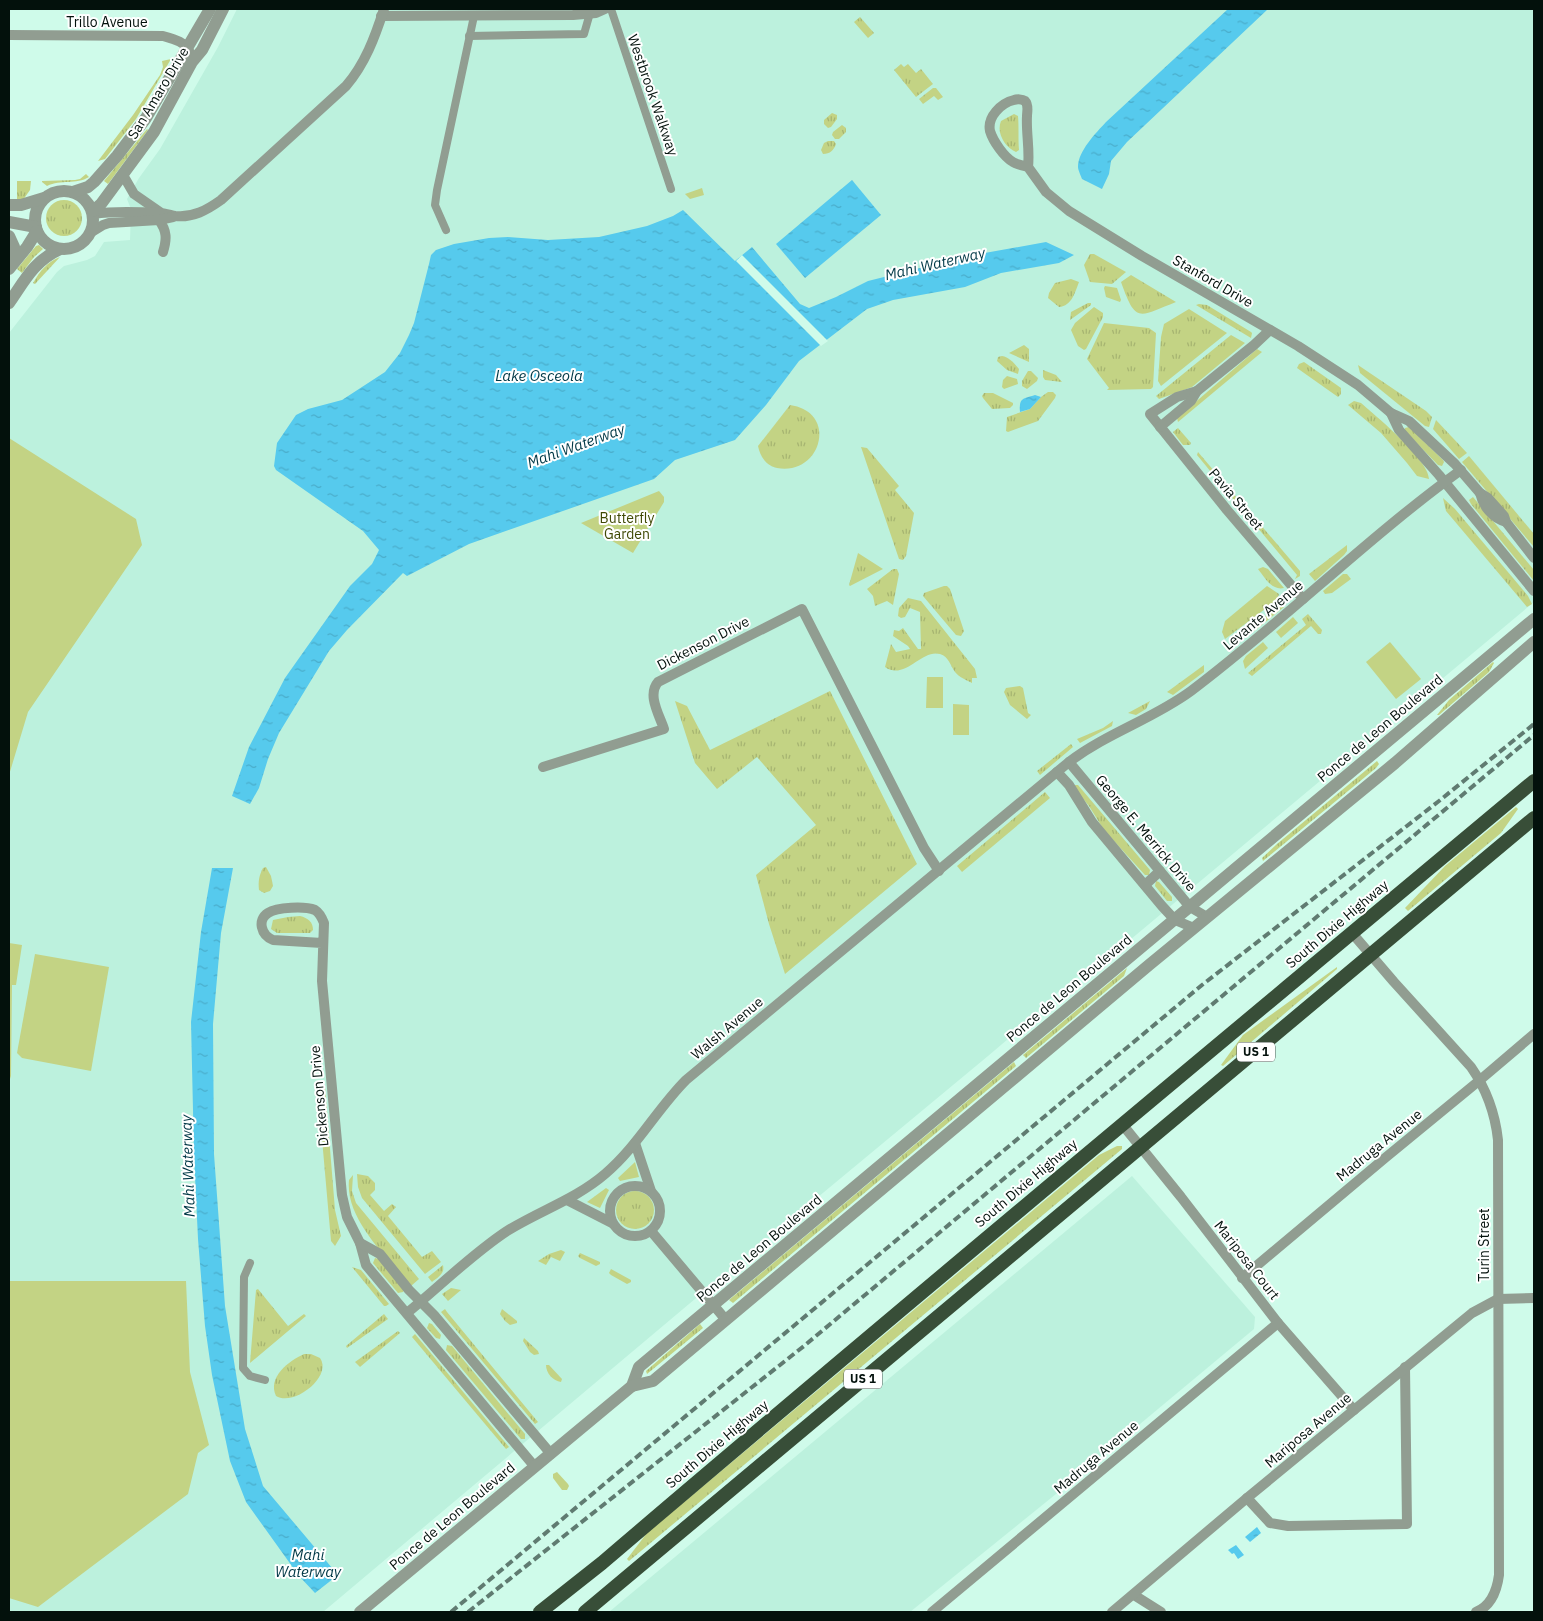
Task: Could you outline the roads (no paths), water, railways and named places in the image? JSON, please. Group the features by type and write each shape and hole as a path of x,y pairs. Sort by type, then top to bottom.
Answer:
{"highway":[{"name":"South Dixie Highway","path":"540,1612 1534,781"},
{"name":"US 1","path":"585,1612 1534,818"}],"street":[{"name":"San Amaro Drive","path":"73,192 88,187 94,182 146,118 210,9"},
{"name":"San Amaro Drive","path":"93,213 154,132 192,62 202,50 223,9"},
{"path":"9,303 38,262 60,249 72,248 82,243 90,233 110,223 190,215 202,212 221,200 346,86 362,65 383,13 474,16 590,14 604,9"},
{"name":"Westbrook Walkway","path":"611,9 671,189"},
{"path":"469,36 584,34 590,14"},
{"path":"446,230 435,205 436,190 474,16"},
{"name":"Trillo Avenue","path":"9,35 158,36 174,39 187,46"},
{"path":"187,46 192,62"},
{"name":"Stanford Drive","path":"1028,167 1027,106 1025,101 1021,99 1010,101 996,111 991,121 990,130 997,143 1014,163 1028,167 1046,192 1069,211 1142,256 1270,330 1358,385 1391,413 1409,421 1461,470 1480,493 1488,498 1504,516 1506,522 1534,558"},
{"path":"123,175 134,194 160,217 166,235 163,252"},
{"path":"9,205 30,203 60,191 73,192 83,196 93,213 90,233"},
{"path":"12,265 27,247 36,229 36,214 44,198"},
{"path":"93,213 109,212 160,217"},
{"path":"9,222 36,229 49,244 60,249"},
{"path":"9,236 14,247 12,265"},
{"path":"1160,427 1191,401 1198,391 1270,330"},
{"name":"Pavia Street","path":"1198,391 1166,402 1150,414 1230,514 1303,599"},
{"name":"Stanford Drive","path":"1391,413 1399,430 1445,482 1534,591"},
{"name":"Levante Avenue","path":"1069,762 1102,739 1182,698 1231,660 1461,470"},
{"name":"Dickenson Drive","path":"543,767 664,729 653,695 653,687 658,682 802,609 924,848 939,871"},
{"name":"Ponce de Leon Boulevard","path":"632,1386 639,1366 1534,619"},
{"name":"Ponce de Leon Boulevard","path":"360,1612 632,1386 652,1381 726,1320 917,1158 1395,763 1534,642"},
{"name":"Walsh Avenue","path":"407,1314 501,1235 585,1190 604,1175 635,1143 671,1095 686,1080 1069,762"},
{"name":"George E. Merrick Drive","path":"1069,762 1190,907 1207,917"},
{"path":"1058,772 1069,785 1092,822 1175,920 1194,928"},
{"path":"1145,884 1160,872"},
{"name":"Dickenson Drive","path":"322,943 273,940 268,938 262,930 264,917 268,912 276,909 298,908 315,910 321,915 324,922 322,943 323,992 342,1195 347,1217 360,1242 366,1265 535,1467"},
{"name":"Turin Street","path":"1352,933 1471,1067 1492,1104 1498,1134 1499,1576 1495,1590 1487,1605 1476,1612"},
{"name":"Madruga Avenue","path":"1242,1278 1534,1034"},
{"name":"Mariposa Court","path":"1122,1124 1278,1323 1354,1410"},
{"path":"635,1143 651,1191 658,1201 660,1217 651,1231 643,1235 633,1236 624,1234 616,1228 609,1214 613,1198 619,1191 635,1185 651,1191"},
{"path":"567,1200 612,1223"},
{"path":"651,1231 726,1320"},
{"path":"360,1242 380,1254 551,1454"},
{"path":"250,1263 244,1277 244,1368 250,1376 265,1380"},
{"name":"Mariposa Avenue","path":"1112,1612 1472,1313 1498,1298 1534,1298"},
{"name":"Madruga Avenue","path":"932,1612 1278,1323"},
{"path":"1247,1498 1270,1523 1288,1526 1407,1524 1405,1367"},
{"path":"1134,1595 1161,1612"}],"water":[{"path":"1228,9 1268,9 1127,142 1111,161 1109,174 1102,189 1082,179 1078,168 1079,161 1084,149 1097,131"},
{"path":"852,180 881,215 805,278 776,244"},
{"name":"Lake Osceola","path":"683,210 735,261 752,247 800,304 809,308 868,281 968,256 1046,242 1074,255 1059,263 1001,273 965,287 893,300 867,309 799,361 766,405 735,440 675,460 654,479 469,544 407,576 403,573 329,651 279,733 259,788 250,804 232,796 249,747 285,678 350,586 372,564 379,550 363,531 276,470 274,466 277,443 296,415 308,409 342,400 385,372 400,353 409,335 414,323 431,255 436,250 454,244 489,238 508,237 548,240 599,237 647,226"},
{"path":"1035,395 1041,397 1030,409 1020,412 1021,401"},
{"name":"Mahi Waterway","path":"212,868 233,868 221,933 213,1024 214,1154 225,1306 245,1429 263,1486 338,1575 315,1593 299,1576 246,1502 230,1461 212,1375 205,1326 194,1155 191,1022 201,932"},
{"path":"1257,1527 1261,1533 1250,1542 1245,1537"},
{"path":"1236,1545 1244,1555 1238,1559 1234,1553 1232,1554 1228,1550"}],"railway":[{"path":"451,1612 1202,985 1439,801 1534,724"},
{"path":"468,1612 804,1346 1534,735"}],"park label":[{"name":"Butterfly Garden","path":"627,526"}]}
